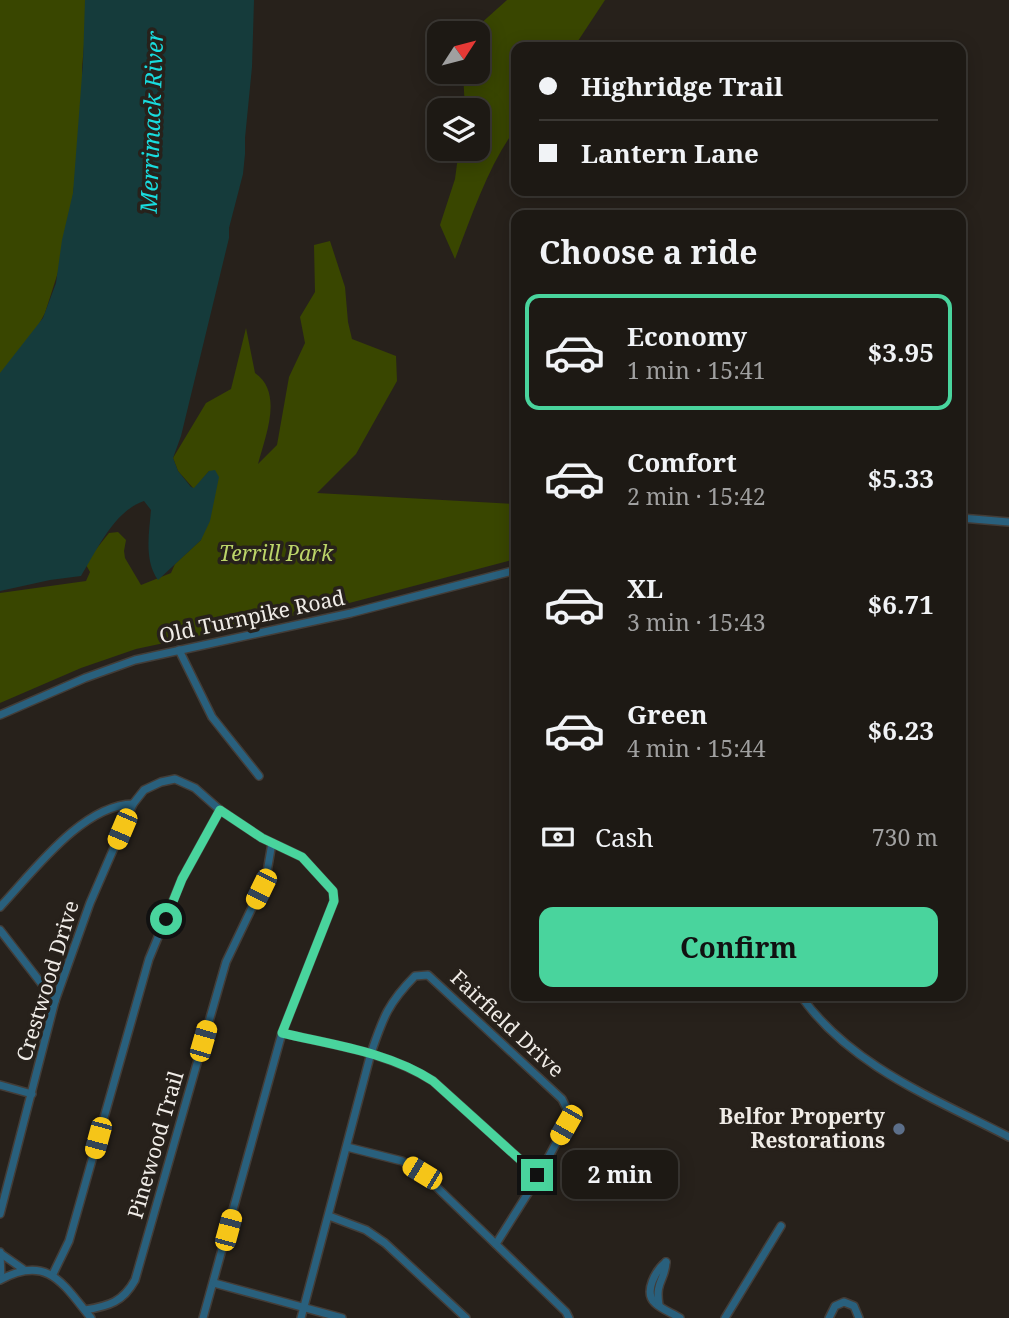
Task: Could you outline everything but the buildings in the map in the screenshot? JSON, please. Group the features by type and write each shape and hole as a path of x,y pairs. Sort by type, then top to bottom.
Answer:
{"street":[{"path":"966,518 1009,522"},
{"name":"Old Turnpike Road","path":"0,715 85,678 135,660 351,613 511,571"},
{"path":"178,650 212,717 259,776"},
{"path":"0,907 74,829 118,804 133,804 144,790 175,779 195,788 220,810 272,843 302,857 333,891 334,901 282,1033 203,1318"},
{"name":"Crestwood Drive","path":"0,1214 55,1001 90,903 133,804"},
{"path":"53,1274 69,1241 149,959 182,879 220,810"},
{"name":"Pinewood Trail","path":"85,1310 118,1302 124,1298 135,1280 226,962 261,889 272,843"},
{"path":"0,930 55,1001"},
{"name":"Fairfield Drive","path":"301,1318 371,1053 384,1014 415,976 428,975 562,1099 568,1111 566,1125 535,1182 496,1244"},
{"path":"805,1001 829,1030 860,1056 905,1083 1009,1137"},
{"path":"282,1033 371,1053 418,1071 433,1081 537,1175"},
{"path":"0,1085 32,1094"},
{"path":"347,1147 402,1161 422,1173 566,1312 569,1318"},
{"path":"329,1216 366,1230 386,1244 466,1318"},
{"path":"725,1318 781,1226"},
{"path":"0,1252 23,1269"},
{"path":"0,1252 0,1279 23,1269 53,1274 92,1318"},
{"path":"659,1305 656,1290 666,1269 666,1262 660,1267 650,1287 653,1302 680,1318"},
{"path":"214,1283 342,1318"},
{"path":"829,1318 835,1306 844,1302 854,1306 859,1318"}],"green space":[{"path":"0,0 88,0 82,68 83,104 68,241 45,313 0,386"},
{"path":"507,0 605,0 577,42 511,42 511,136 474,208 455,259 440,225 455,179 457,161 490,161 490,98 464,98 464,84 490,84 490,21 484,21"},
{"name":"Terrill Park","path":"330,241 345,287 352,339 396,356 397,381 356,454 317,493 511,504 511,560 338,606 136,649 81,668 0,703 0,593 86,581 90,572 85,563 109,533 118,532 126,540 125,558 141,585 171,573 175,564 201,540 209,471 194,489 178,471 173,458 206,403 231,389 246,328 255,373 264,382 271,403 268,429 258,464 277,445 289,377 305,343 300,317 315,292 314,245"}],"water":[{"name":"Merrimack River","path":"85,0 254,0 252,67 243,174 181,436 173,458 178,471 191,487 194,488 209,471 215,470 219,477 210,521 201,540 158,580 149,555 151,510 144,501 133,506 115,522 81,576 0,591 0,373 43,318 56,283 73,193"}],"place":[{"name":"Belfor Property Restorations","path":"899,1129"}],"route":[{"path":"166,919 182,879 220,810 262,838 302,857 333,891 334,901 282,1033 371,1053 418,1071 433,1081 537,1175"}]}
